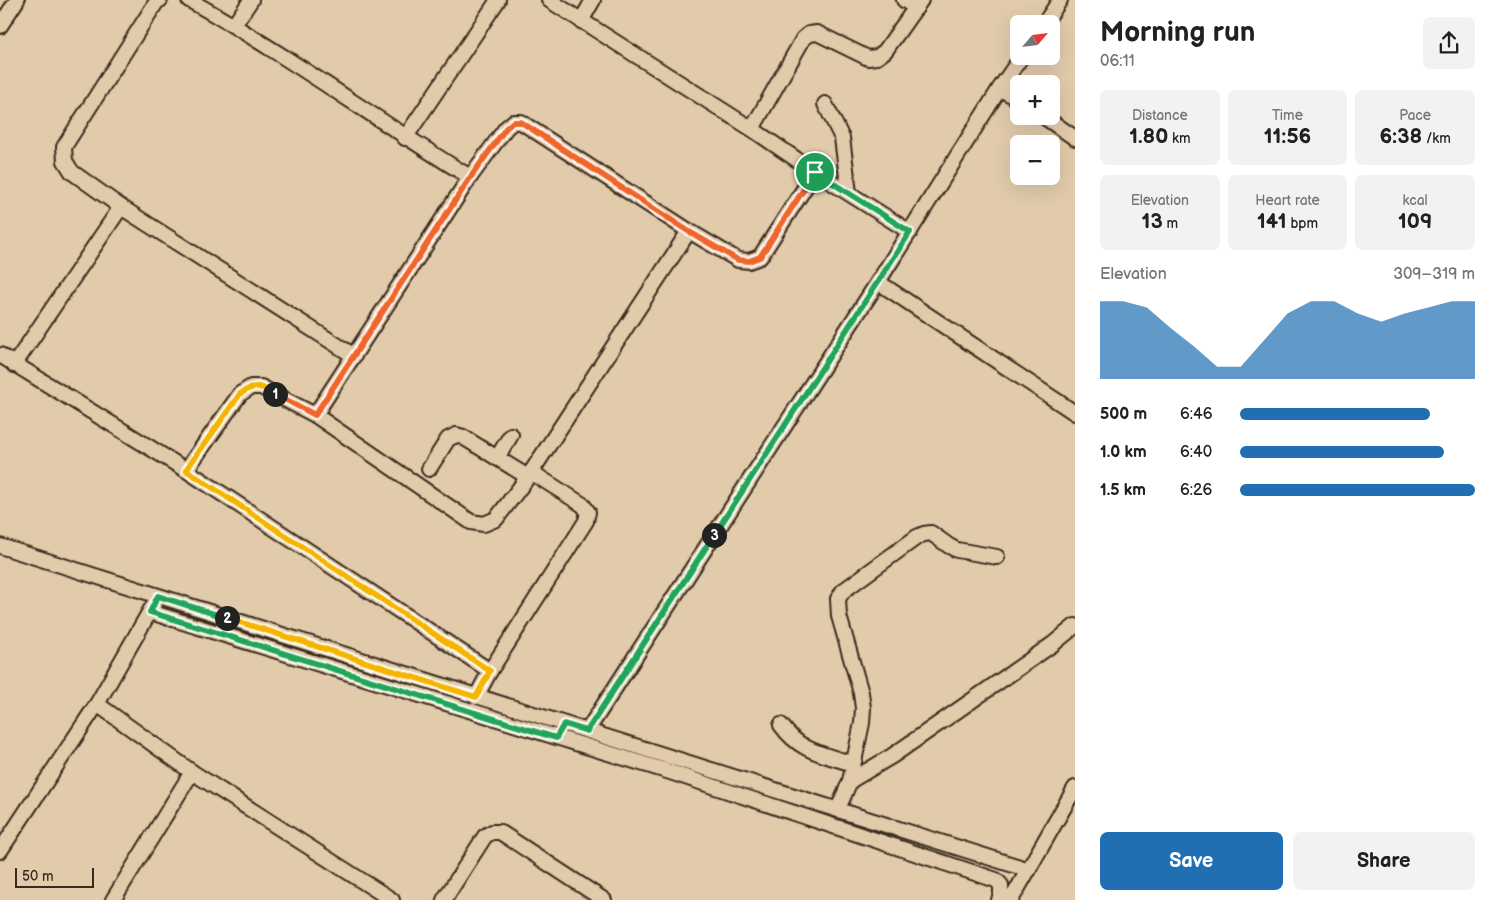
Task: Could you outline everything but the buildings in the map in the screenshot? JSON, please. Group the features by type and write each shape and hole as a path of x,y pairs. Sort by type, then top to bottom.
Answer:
{"street":[{"path":"0,26 17,0"},
{"path":"160,0 157,1 64,147 65,161 72,172 121,207 354,356"},
{"path":"189,0 234,25 405,138 470,178"},
{"path":"234,25 251,0"},
{"path":"405,138 498,0"},
{"path":"548,0 910,232"},
{"path":"581,21 593,0"},
{"path":"752,129 803,39 809,34 817,33 868,58 878,57 885,51 918,4 904,0"},
{"path":"1050,15 1060,0"},
{"path":"587,731 878,282 1016,65"},
{"path":"1000,88 1010,94"},
{"path":"825,104 842,138 849,193"},
{"path":"315,415 470,178 506,128 513,122 521,122 688,231 738,260 749,261 760,257 815,172"},
{"path":"1056,125 1075,138"},
{"path":"14,364 121,207"},
{"path":"186,470 240,394 251,387 261,387 315,415 471,522 484,524 496,519 530,474 688,231"},
{"path":"878,282 1075,413"},
{"path":"0,355 186,470 490,671"},
{"path":"429,469 448,439 456,435 530,474 583,506 588,512 586,521 490,671 476,697"},
{"path":"497,458 511,436"},
{"path":"838,809 850,781 862,723 863,708 861,693 839,616 838,599 843,591 917,537 924,534 931,533 957,550 997,557"},
{"path":"0,546 1029,870"},
{"path":"0,851 97,704 158,596"},
{"path":"150,612 670,772 996,880 1001,885 999,900"},
{"path":"850,781 900,750 1075,626"},
{"path":"97,704 192,772 392,900"},
{"path":"556,738 564,724"},
{"path":"781,725 789,736 798,743 811,750 853,764"},
{"path":"113,900 192,772"},
{"path":"1011,900 1075,788"},
{"path":"444,900 486,836 492,832 500,832 604,900"}],"route":[{"path":"513,122 521,122 688,231 738,260 749,261 760,257 815,172 910,232 587,731 564,724 556,738 150,612 158,596 476,697 490,671 186,470 240,394 251,387 261,387 315,415 470,178 506,128 513,122"}]}
